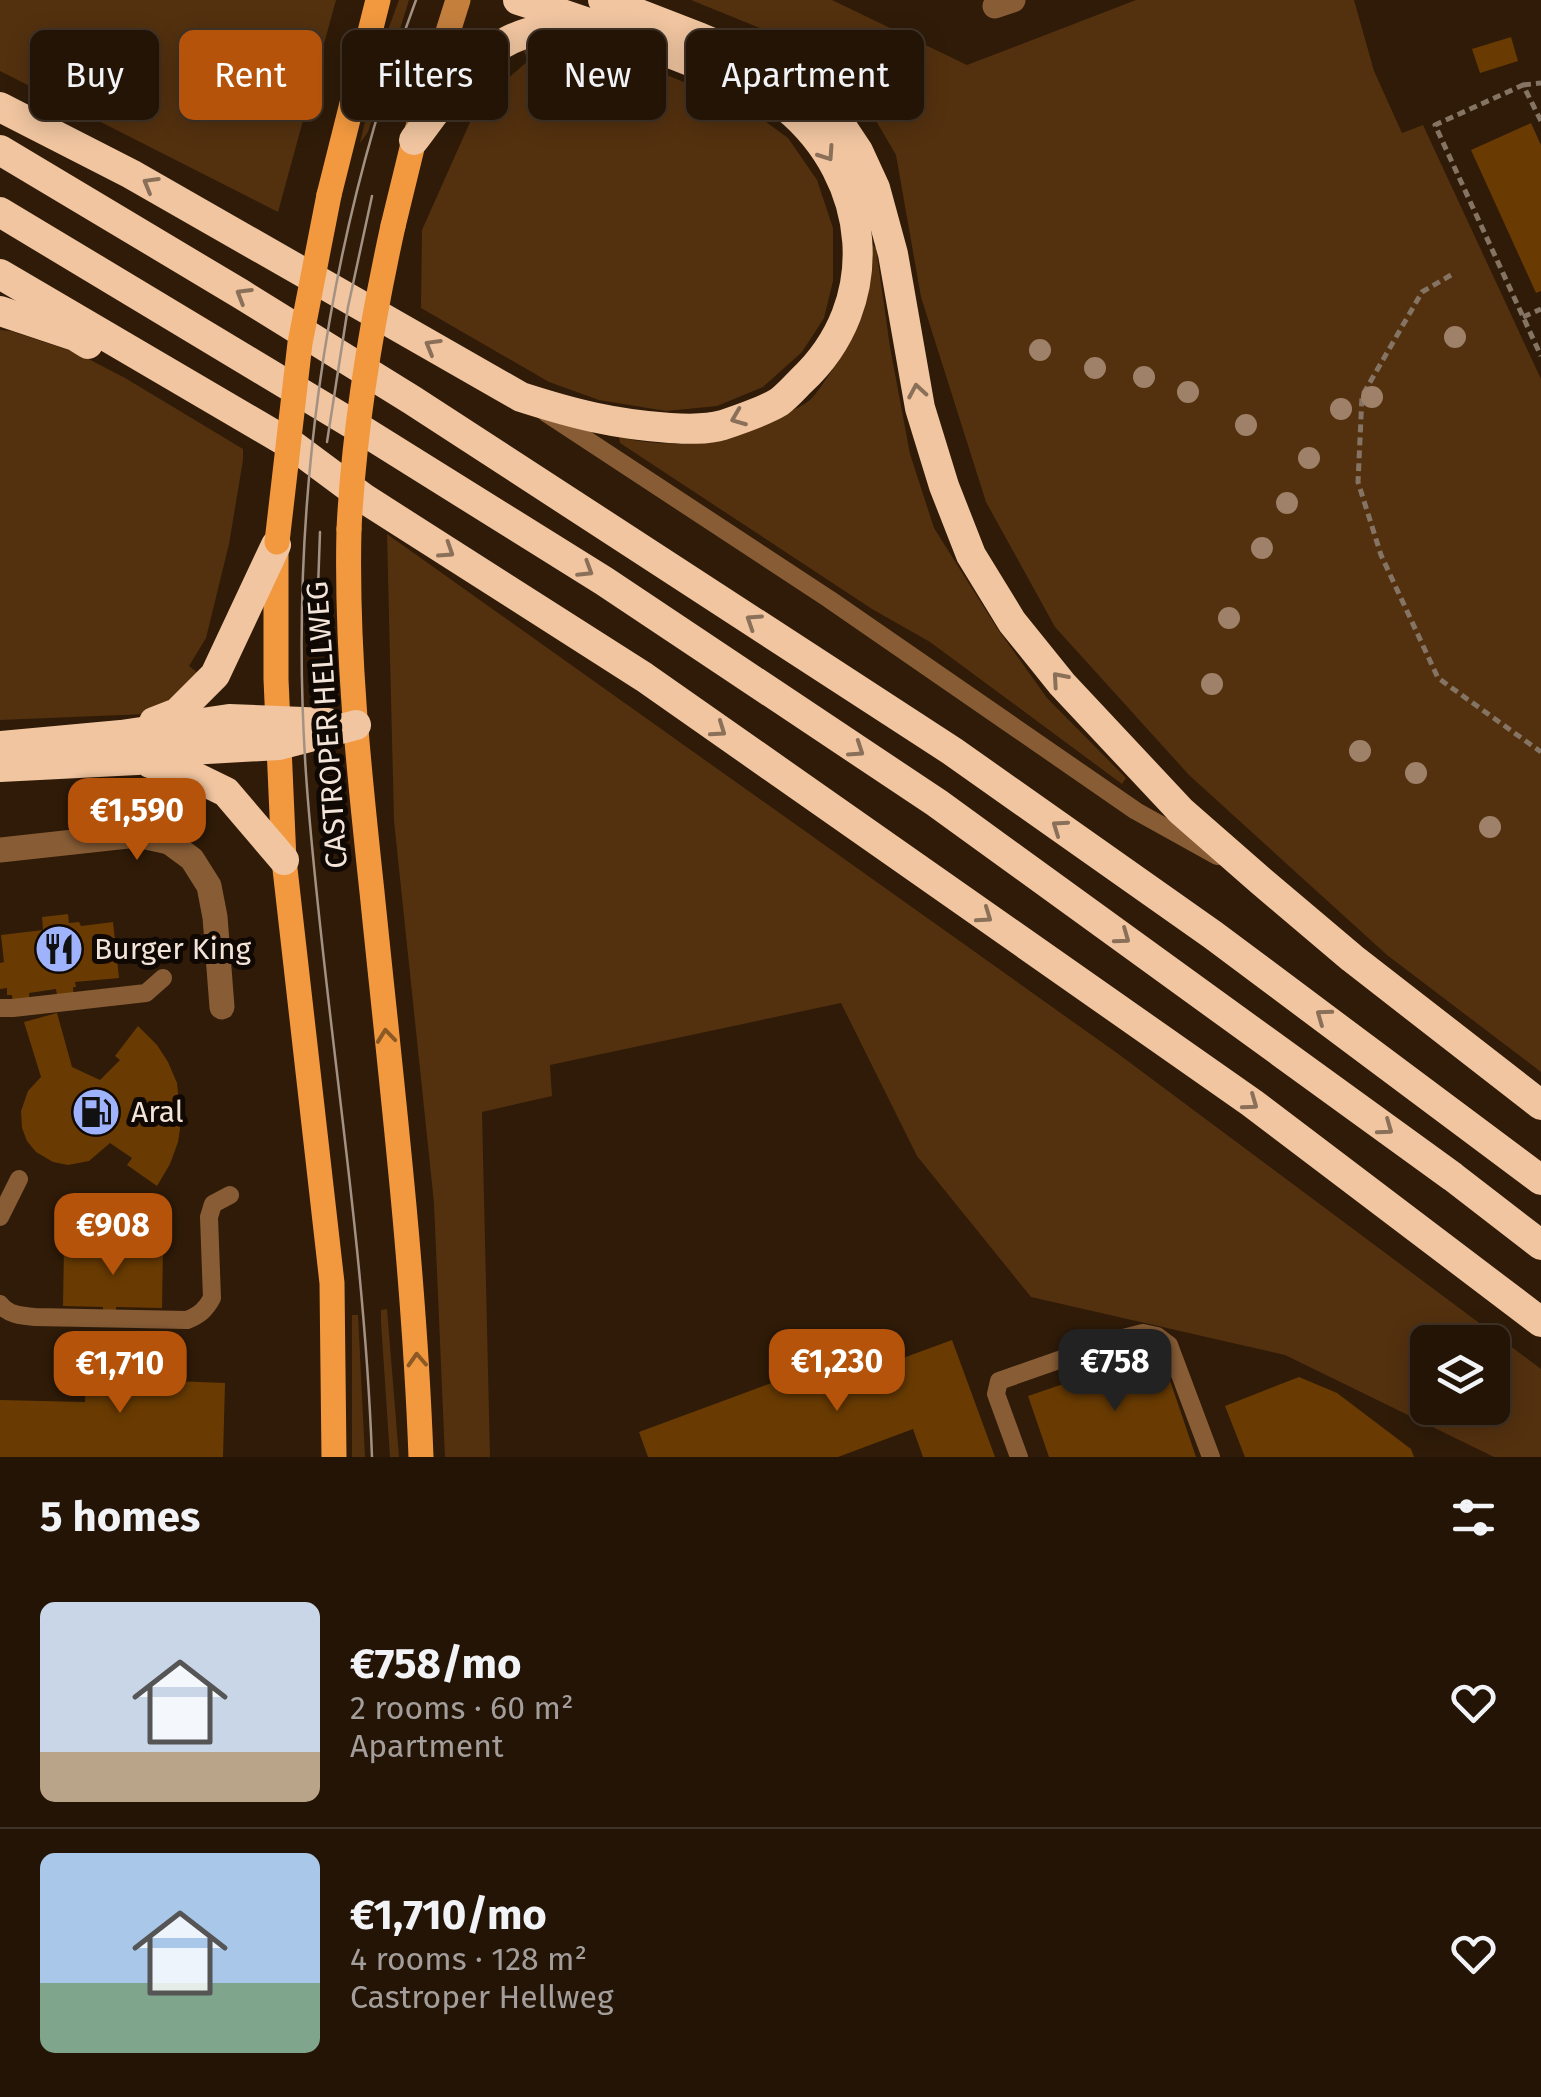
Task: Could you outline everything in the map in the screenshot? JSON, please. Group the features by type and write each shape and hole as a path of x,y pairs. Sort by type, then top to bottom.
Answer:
{"highway":[{"path":"518,0 598,11 686,34"},
{"path":"624,0 686,31"},
{"path":"0,107 132,174 521,397 581,416 686,429 720,426 778,403 821,363 846,320 854,290 856,227 848,192 832,159 810,131 784,106 745,82 598,11 506,42 475,65 414,140"},
{"path":"835,120 858,151 875,188 893,254 920,408 944,486 971,555 1012,622 1062,684 1182,811 1352,958 1541,1105"},
{"path":"0,150 412,400 952,751 1213,935 1541,1180"},
{"path":"0,212 604,581 937,803 1541,1244"},
{"path":"0,274 295,447 365,499 644,677 1252,1103 1541,1322"},
{"path":"0,311 75,336 295,466 365,499"},
{"path":"0,767 129,748 178,713 215,675 276,544"},
{"path":"0,746 189,750 278,732 356,725"},
{"path":"129,748 226,792 284,860"}],"main road":[{"name":"CASTROPER HELLWEG","path":"334,1457 332,1284 284,860 276,544 300,343 329,195 378,0"},
{"name":"CASTROPER HELLWEG","path":"421,1457 411,1279 356,725 348,601 349,529 364,382 392,226 458,0"}],"street":[{"path":"0,850 137,835 169,842 192,859 209,886 222,1006"}],"lane":[{"path":"521,397 829,599 1136,810 1260,881"},
{"path":"0,1008 146,993 163,978"},
{"path":"0,1217 19,1179"},
{"path":"0,1304 16,1315 35,1317 187,1320 197,1316 212,1298 209,1214 213,1204 230,1195"},
{"path":"1020,1457 996,1394 999,1381 1143,1332 1158,1336 1168,1345 1212,1457"}],"path":[{"path":"1541,82 1435,125 1541,356"},
{"path":"1524,86 1541,121"},
{"path":"1451,275 1422,292 1362,396 1358,482 1381,555 1438,678 1541,752"},
{"path":"1523,318 1541,309"}],"shaded area":[{"path":"0,0 336,0 322,51 322,30 179,30 179,120 303,120 278,212 97,120 159,120 159,30 30,30 30,86 0,71"},
{"path":"399,0 409,0 400,30 388,30"},
{"path":"691,0 832,0 894,30 765,30"},
{"path":"1136,0 1354,0 1374,71 1402,133 1423,125 1541,379 1541,1072 1387,955 1189,775 1055,627 986,502 921,297 896,155 876,120 924,120 924,44 967,65"},
{"path":"528,61 528,120 666,120 666,75 686,83 686,120 763,120 788,138 817,180 833,228 833,281 824,318 802,352 763,387 717,406 666,411 599,400 549,382 421,308 422,230 471,120 508,120 508,78"},
{"path":"365,120 372,120 368,132 360,143"},
{"path":"870,243 876,248 910,454 934,528 1047,698 1126,778 1122,784 930,642 872,609 620,443 619,437 686,443 729,437 771,422 809,401 840,358 857,324"},
{"path":"0,330 77,353 243,449 229,544 206,638 189,666 199,674 174,697 146,714 0,720"},
{"path":"387,534 1117,1053 1482,1325 1410,1325 1410,1416 1285,1355 1031,1297 917,1156 841,1003 550,1065 552,1096 482,1112 490,1457 445,1457 434,1203 394,821"},
{"path":"387,1309 399,1457 390,1457 381,1322 381,1310"},
{"path":"352,1315 358,1315 365,1457 352,1457"},
{"path":"1510,1346 1541,1369 1541,1457 1494,1457 1428,1425 1510,1425"}],"building":[{"path":"1511,37 1518,61 1480,73 1472,49"},
{"path":"1531,123 1541,145 1541,291 1536,293 1471,150"},
{"name":"Burger King","path":"68,914 69,923 79,922 81,926 113,922 119,978 75,982 74,999 58,1001 56,989 29,993 30,1004 13,1006 7,988 0,989 0,963 4,962 1,935 43,930 42,917"},
{"path":"57,1013 72,1067 100,1080 120,1060 115,1056 138,1026 168,1062 177,1083 181,1122 170,1164 157,1186 127,1165 132,1158 110,1143 89,1161 68,1165 53,1162 27,1141 21,1111 28,1091 41,1077 24,1022"},
{"path":"64,1246 163,1248 162,1308 116,1307 116,1317 103,1317 103,1307 63,1306"},
{"path":"952,1340 995,1457 923,1457 913,1429 838,1457 648,1457 639,1432 836,1359 843,1380"},
{"path":"1160,1351 1196,1457 1049,1457 1028,1396"},
{"path":"86,1359 174,1360 174,1381 225,1383 223,1457 0,1457 0,1400 85,1402"},
{"path":"1299,1377 1337,1393 1411,1449 1414,1457 1245,1457 1225,1406"}],"tram line":[{"path":"372,1457 361,1289 307,788 303,588 308,488 335,289 357,191 416,0"},
{"path":"327,442 348,307 372,196"},
{"path":"317,617 320,532"}],"place":[{"name":"Burger King","path":"59,949"},
{"name":"Aral","path":"96,1112"}]}
